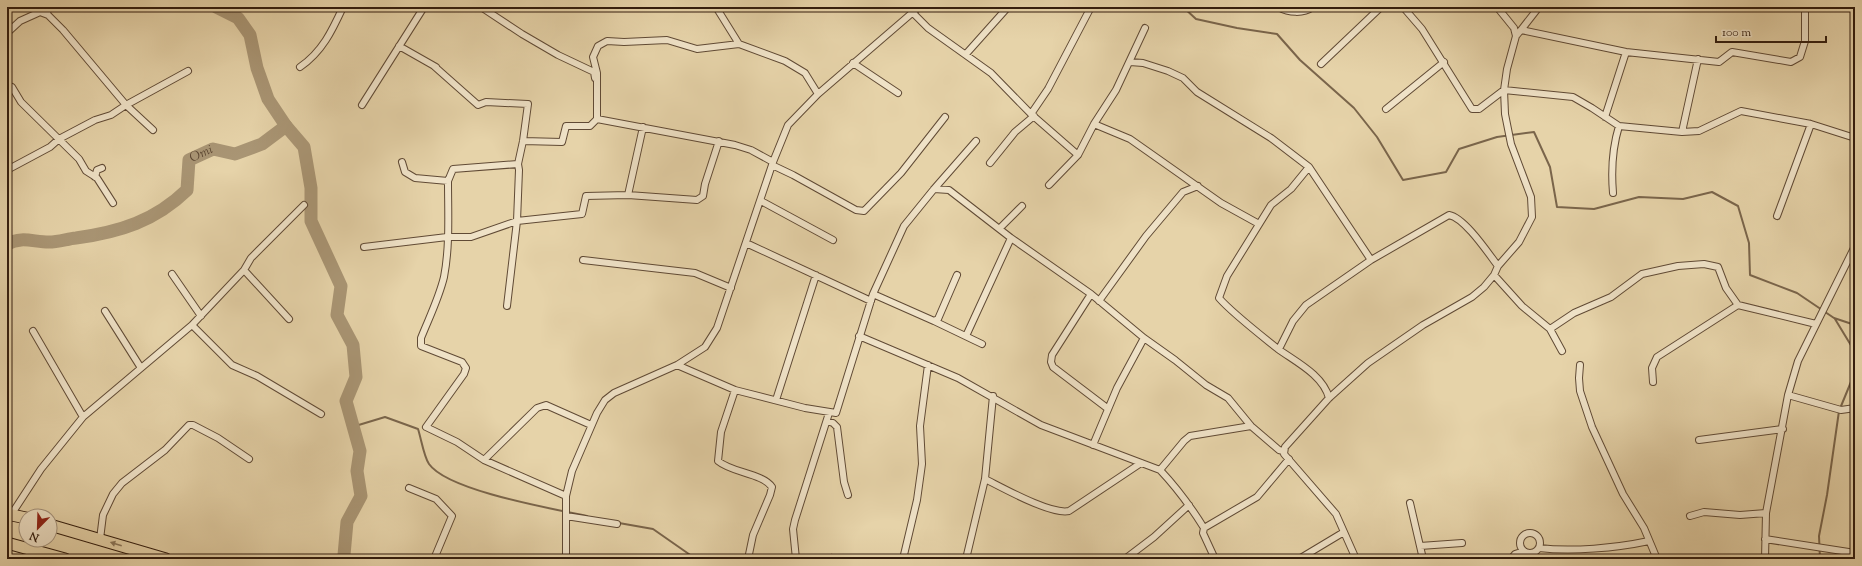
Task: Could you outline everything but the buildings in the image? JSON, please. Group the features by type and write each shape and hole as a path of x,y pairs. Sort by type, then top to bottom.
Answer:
{"highway":[{"path":"58,527 162,558"},
{"path":"7,543 65,559"}],"street":[{"path":"45,7 48,15 63,30 126,105 153,130"},
{"path":"300,67 311,59 327,40 343,7"},
{"path":"362,105 424,7"},
{"path":"481,7 528,38 558,55 594,72 597,86"},
{"path":"716,7 739,44"},
{"path":"566,559 566,496 572,471 591,425 605,400 614,393 677,365 705,347 717,328 773,164 788,125 818,94 912,10 919,7"},
{"path":"966,54 1008,7"},
{"path":"990,163 1016,132 1033,115 1091,7"},
{"path":"1278,7 1285,11 1306,12 1313,7"},
{"path":"1322,64 1381,7"},
{"path":"1403,7 1422,29 1472,109 1479,109 1504,90 1573,97 1619,126 1682,132 1699,131 1741,111 1811,124 1855,138"},
{"path":"1497,7 1514,28 1516,36"},
{"path":"1283,451 1329,398 1368,363 1423,325 1472,297 1484,287 1494,275 1498,266 1519,242 1532,217 1531,197 1510,140 1504,90 1507,69 1516,36 1538,7"},
{"path":"1521,30 1626,52 1719,62 1732,52 1791,62 1800,57 1805,41 1805,7"},
{"path":"912,10 928,28 991,73 1033,115 1078,155"},
{"path":"7,33 20,21 40,12 48,15"},
{"path":"1049,185 1078,155 1094,124 1110,101 1145,28"},
{"path":"523,141 562,142 566,126 590,126 596,119 597,73 593,57 598,46 607,41 624,42 667,40 697,50 739,44 785,61 805,73 818,94"},
{"path":"399,46 435,66 478,105 486,102 528,104 518,164 517,221 507,306"},
{"path":"1605,117 1626,52"},
{"path":"1682,132 1698,59"},
{"path":"1130,62 1143,63 1168,70 1183,78 1197,92 1271,138 1309,168 1371,260"},
{"path":"1386,109 1444,62"},
{"path":"853,63 898,93"},
{"path":"7,170 50,147 59,139 96,120 111,115 126,105 188,71"},
{"path":"7,85 12,87 22,102 79,159 86,171 95,176 113,203"},
{"path":"596,119 719,141 751,150 773,164 856,210 864,211 901,173 945,117"},
{"path":"1094,124 1130,139 1220,203 1259,224"},
{"path":"1777,216 1811,124"},
{"path":"1613,193 1611,165 1614,144 1619,126"},
{"path":"628,195 643,127"},
{"path":"364,247 447,238 471,237 517,221 582,214 586,196 628,195 697,200 703,196 705,184 719,141"},
{"path":"677,365 734,390 829,413 836,413 871,301 904,226 976,141"},
{"path":"402,162 405,172 415,178 448,181"},
{"path":"518,164 453,169 448,181 447,238 444,276 421,338 421,346 462,362 466,368 464,374 426,427 457,442 484,460 566,496"},
{"path":"95,176 98,170 102,168"},
{"path":"1309,168 1291,189 1271,206 1227,276 1219,298 1279,349 1298,362 1327,390 1329,398"},
{"path":"1099,302 1146,236 1183,192 1198,186"},
{"path":"934,189 949,190 1000,228 1010,238 1091,294 1144,338 1213,390 1228,398 1251,426 1279,450 1283,451 1336,514 1356,559"},
{"path":"761,201 833,240"},
{"path":"9,514 41,469 83,417 192,325 244,270 252,258 304,205"},
{"path":"1000,228 1022,206"},
{"path":"1279,349 1294,321 1306,305 1371,260 1449,215 1455,216 1463,223 1498,266"},
{"path":"966,336 1010,238"},
{"path":"746,243 871,301"},
{"path":"1765,559 1766,514 1783,429 1788,395 1798,361 1820,315 1853,255 1855,246"},
{"path":"583,260 658,270 695,273 731,288"},
{"path":"1550,329 1574,313 1611,296 1642,274 1678,266 1704,264 1718,267 1726,288 1738,305 1816,324"},
{"path":"244,270 289,319"},
{"path":"172,274 200,316"},
{"path":"776,400 816,275"},
{"path":"934,321 938,319 957,275"},
{"path":"1494,275 1522,306 1550,329 1562,351"},
{"path":"874,294 982,344"},
{"path":"1091,294 1052,355 1051,362 1053,367 1107,408"},
{"path":"1653,382 1652,368 1657,357 1738,305"},
{"path":"105,311 141,368"},
{"path":"192,325 232,365 257,376 321,414"},
{"path":"33,331 83,417"},
{"path":"859,336 958,378 993,396 1041,426 1160,470 1174,484 1204,528 1203,533 1215,559"},
{"path":"1093,445 1107,408 1144,338"},
{"path":"903,559 917,500 922,464 920,426 928,365"},
{"path":"1580,365 1580,391 1592,427 1623,494 1644,528 1657,559"},
{"path":"734,390 721,432 718,461 740,472 768,482 772,487 753,534 748,559"},
{"path":"1788,395 1841,410 1855,408"},
{"path":"966,559 985,479 993,396"},
{"path":"484,460 537,408 546,405 591,425"},
{"path":"796,559 793,529 795,520 829,413"},
{"path":"827,421 833,423 837,427 844,482 848,495"},
{"path":"100,539 103,515 113,494 122,483 165,450 189,425 193,425 218,438 249,459"},
{"path":"1160,470 1190,436 1251,426"},
{"path":"1699,440 1783,429"},
{"path":"1204,528 1257,497 1289,459"},
{"path":"985,479 1038,504 1063,513 1069,512 1142,463"},
{"path":"408,488 436,499 452,516 434,559"},
{"path":"1410,503 1423,559"},
{"path":"1125,559 1154,537 1189,505"},
{"path":"1690,516 1704,512 1740,515 1766,514"},
{"path":"566,513 617,524"},
{"path":"1299,559 1344,532"},
{"path":"1534,533 1540,542 1539,548 1535,552 1529,553 1524,550 1520,546 1520,540 1523,535 1534,533"},
{"path":"1765,539 1855,553"},
{"path":"1539,548 1552,550 1628,546 1649,541"},
{"path":"1420,546 1462,543"},
{"path":"1511,559 1515,554 1524,550"}],"waterway":[{"path":"216,7 238,18 250,35 257,68 268,99 286,126 304,147 311,188 311,221 341,286 337,315 353,345 356,377 346,401 360,451 357,471 361,496 347,522 344,555 347,559"},
{"path":"1183,7 1196,19 1237,28 1277,34 1300,60 1354,108 1377,137 1403,180 1446,172 1459,149 1497,137 1534,132 1550,167 1557,207 1594,209 1639,197 1683,199 1712,192 1738,206 1749,243 1750,275 1797,293 1834,318 1855,325"},
{"name":"Omi","path":"7,244 18,240 49,242 59,241 107,232 136,223 162,210 187,190 189,160 213,149 235,154 262,144 286,126"},
{"path":"1820,559 1819,536 1827,495 1839,411 1853,377 1852,347 1835,319"},
{"path":"352,427 385,417 418,429 429,464 440,474 457,483 503,498 587,516"},
{"path":"619,523 653,529 696,559"}]}
